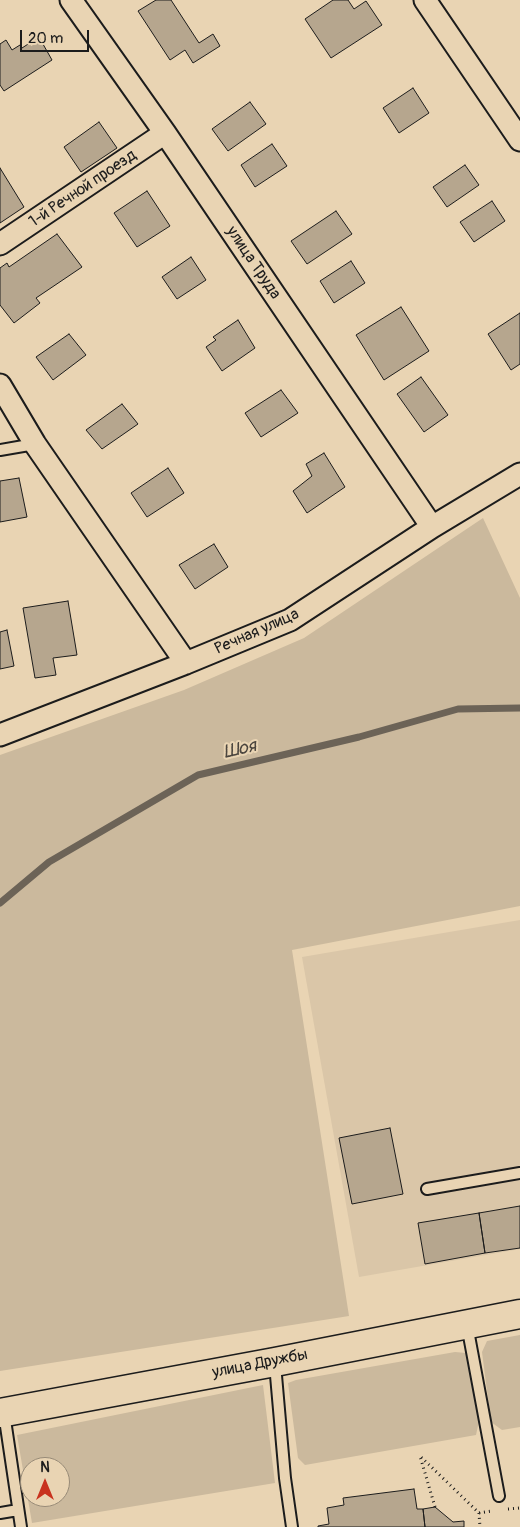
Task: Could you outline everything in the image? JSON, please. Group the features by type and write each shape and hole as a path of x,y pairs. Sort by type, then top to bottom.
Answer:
{"main road":[{"name":"улица Дружбы","path":"2,1413 520,1314"}],"street":[{"name":"улица Труда","path":"71,0 165,133 432,527"},
{"path":"426,0 520,140"},
{"name":"1-й Речной проезд","path":"0,244 165,133"},
{"path":"0,385 35,444 186,663"},
{"name":"Речная улица","path":"0,735 186,663 290,620 432,527 520,474"}],"lane":[{"path":"0,450 35,444"},
{"path":"427,1189 520,1173"},
{"path":"467,1324 499,1496"},
{"path":"275,1362 285,1478 292,1527"},
{"path":"2,1413 20,1527"},
{"path":"0,1513 18,1510"}],"path":[{"path":"435,1507 420,1456 478,1513 480,1527"}],"shaded area":[{"path":"483,518 520,598 520,906 292,950 349,1316 0,1371 0,755 184,690 304,638"},
{"path":"520,920 520,1249 359,1277 302,957"},
{"path":"520,1335 520,1427 502,1430 491,1422 482,1352 487,1341"},
{"path":"455,1352 466,1353 479,1421 476,1435 305,1465 298,1458 288,1383"},
{"path":"263,1385 275,1483 32,1523 29,1507 70,1507 70,1457 21,1457 17,1435"}],"building":[{"path":"156,0 171,0 199,43 213,34 220,46 193,63 185,50 170,60 138,11"},
{"path":"333,0 348,0 354,9 366,1 382,25 331,58 305,19"},
{"path":"39,37 52,60 4,91 0,85 0,44 6,40 12,50 20,45 22,48"},
{"path":"413,88 429,113 399,133 383,108"},
{"path":"250,102 266,124 228,151 212,129"},
{"path":"99,122 117,148 81,172 64,147"},
{"path":"272,144 287,166 255,187 241,165"},
{"path":"465,165 479,185 447,207 433,187"},
{"path":"0,168 24,207 0,223"},
{"path":"147,191 170,226 137,247 114,213"},
{"path":"492,201 505,221 474,242 460,222"},
{"path":"336,211 352,234 307,264 291,241"},
{"path":"57,234 82,267 36,298 40,303 14,323 0,305 0,268 7,263 9,267"},
{"path":"191,257 206,280 177,299 162,277"},
{"path":"351,261 365,283 334,303 320,281"},
{"path":"401,307 429,351 384,380 356,335"},
{"path":"520,313 520,364 511,370 488,334"},
{"path":"238,320 255,348 222,371 206,347 216,340 213,337"},
{"path":"69,334 86,355 53,380 36,357"},
{"path":"421,377 448,415 424,432 397,394"},
{"path":"281,390 298,413 261,437 245,413"},
{"path":"122,404 138,424 102,449 86,430"},
{"path":"324,453 345,487 307,513 293,491 312,476 306,464"},
{"path":"168,468 184,493 147,517 131,493"},
{"path":"19,478 27,517 0,522 0,481"},
{"path":"214,544 228,567 195,589 179,565"},
{"path":"68,601 77,655 53,658 56,675 35,678 23,608"},
{"path":"7,630 14,666 0,669 0,632"},
{"path":"390,1128 403,1194 352,1204 339,1138"},
{"path":"520,1206 520,1248 485,1253 479,1213"},
{"path":"479,1213 485,1253 425,1264 418,1223"},
{"path":"414,1489 417,1509 423,1509 425,1527 318,1527 329,1524 327,1508 344,1505 343,1498"},
{"path":"435,1507 453,1522 464,1521 464,1527 425,1527 423,1509"}],"waterway":[{"name":"Шоя","path":"0,903 49,862 198,775 359,737 458,709 520,708"}]}
